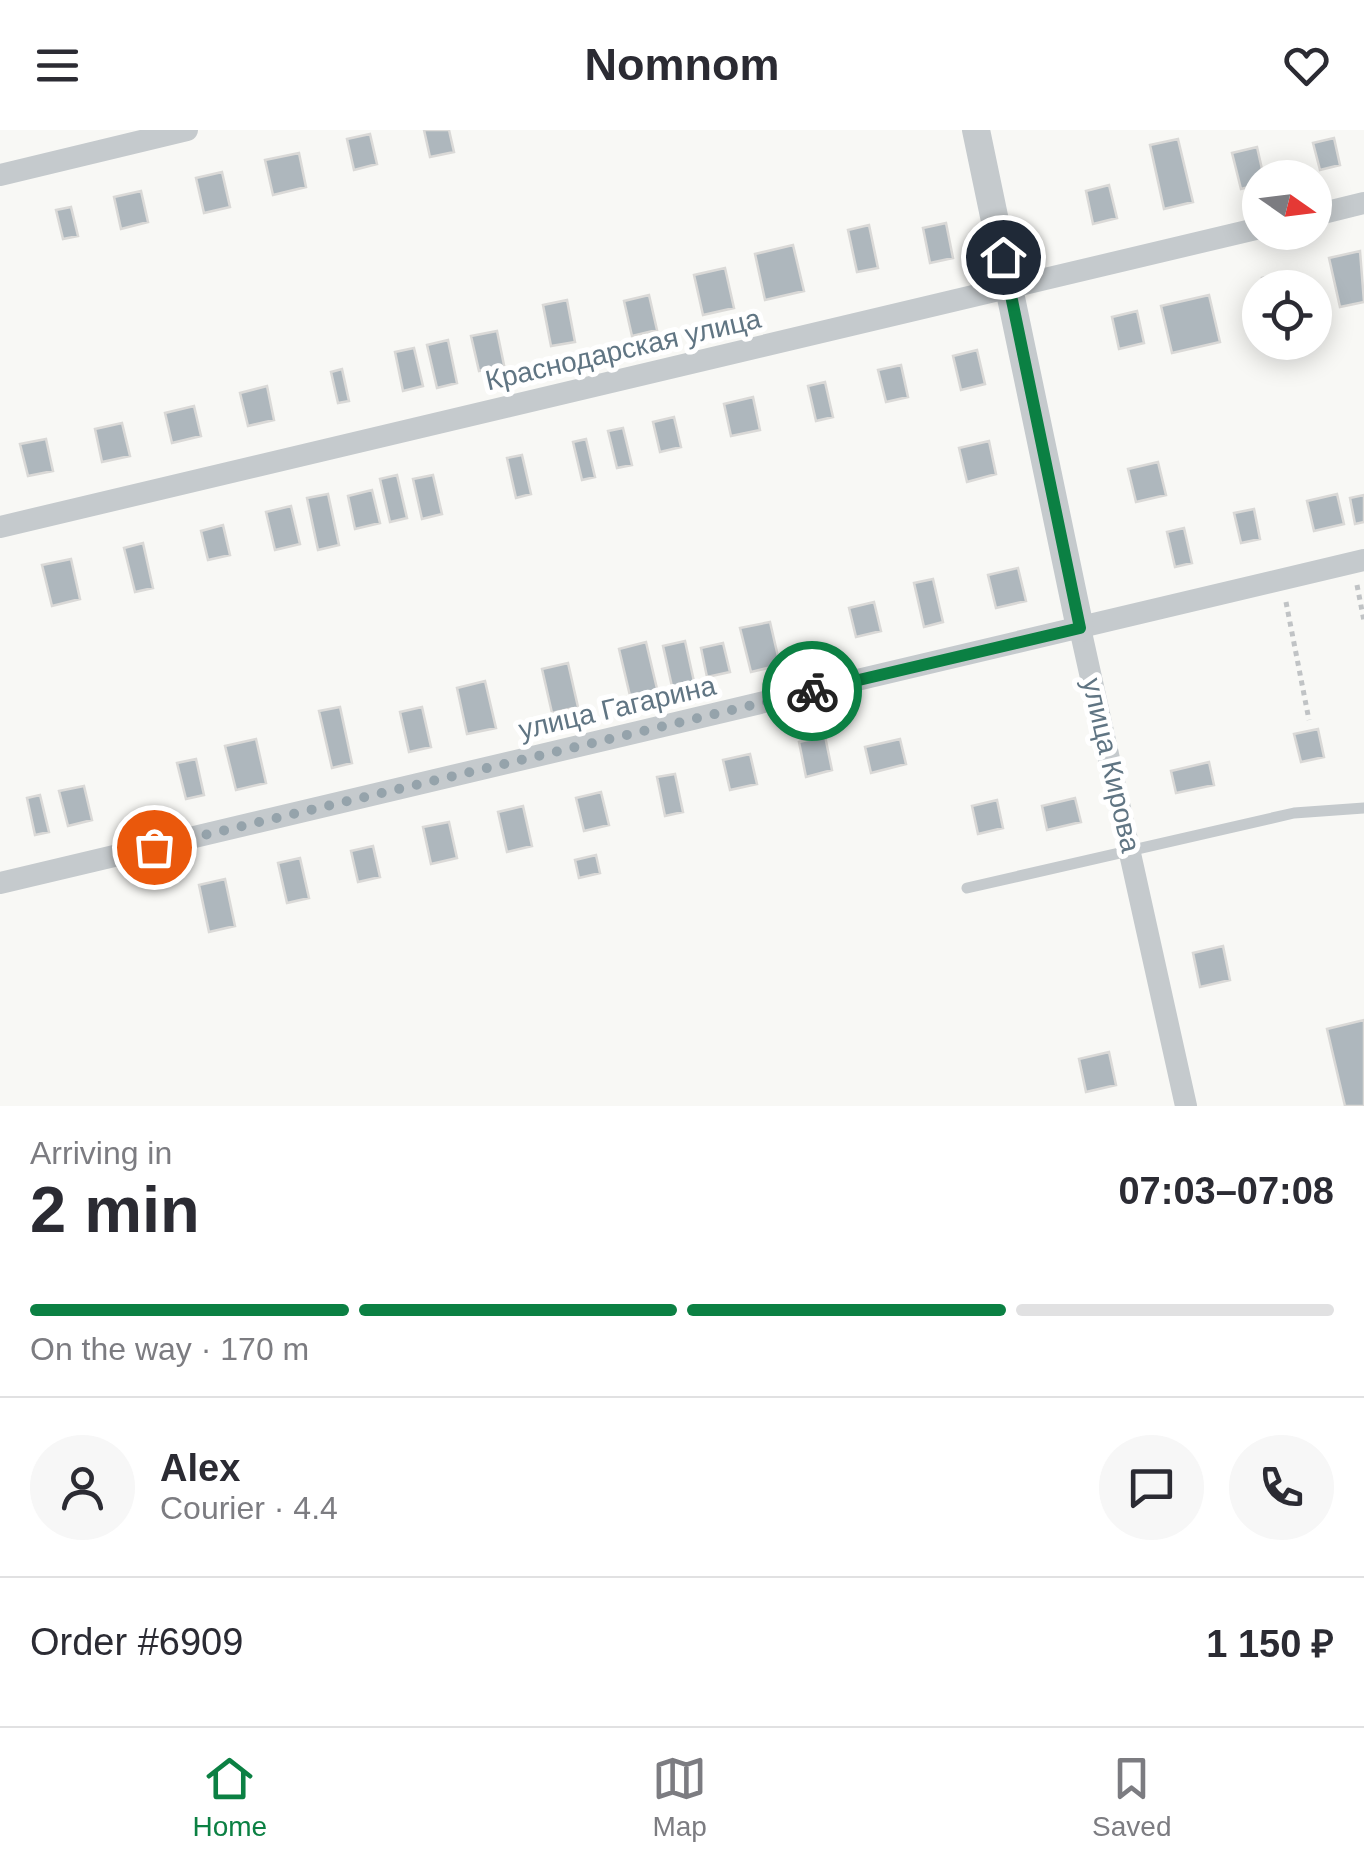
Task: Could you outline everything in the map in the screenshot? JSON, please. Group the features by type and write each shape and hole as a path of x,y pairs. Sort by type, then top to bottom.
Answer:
{"street":[{"path":"0,174 187,130"},
{"name":"улица Кирова","path":"976,130 1080,628 1186,1106"},
{"path":"1332,211 1364,204"},
{"name":"Краснодарская улица","path":"0,527 1242,232"},
{"name":"улица Гагарина","path":"0,884 1359,561"}],"lane":[{"path":"968,888 1294,813 1364,808"}],"path":[{"path":"1359,561 1364,621"},
{"path":"1281,580 1309,720"}],"building":[{"path":"424,130 449,130 454,152 430,157"},
{"path":"370,134 377,164 354,170 347,139"},
{"path":"1334,138 1340,165 1332,167 1332,160 1317,160 1313,143"},
{"path":"1178,139 1193,202 1164,209 1150,145"},
{"path":"1257,147 1260,160 1242,160 1242,189 1241,189 1232,153"},
{"path":"299,153 306,187 273,195 265,160"},
{"path":"222,172 230,207 204,213 196,178"},
{"path":"1109,185 1117,218 1093,224 1086,191"},
{"path":"141,191 148,222 121,229 114,197"},
{"path":"71,207 78,236 63,239 56,210"},
{"path":"946,223 953,258 930,263 923,228"},
{"path":"869,225 878,268 857,272 848,230"},
{"path":"793,245 804,291 765,300 755,254"},
{"path":"1360,251 1364,302 1340,307 1329,258"},
{"path":"725,268 734,308 703,315 694,275"},
{"path":"649,295 657,330 632,336 624,301"},
{"path":"1209,295 1220,342 1172,353 1161,306"},
{"path":"567,300 575,342 551,346 543,305"},
{"path":"1137,311 1144,343 1119,349 1112,317"},
{"path":"497,331 504,365 479,371 471,336"},
{"path":"448,340 457,383 437,388 427,345"},
{"path":"414,348 423,386 403,391 395,352"},
{"path":"977,350 985,384 961,390 953,356"},
{"path":"901,365 908,397 886,402 878,370"},
{"path":"342,369 349,401 338,403 331,372"},
{"path":"825,382 833,417 816,421 808,386"},
{"path":"267,386 274,420 248,426 240,393"},
{"path":"753,397 760,430 731,436 724,404"},
{"path":"194,406 201,436 172,443 165,413"},
{"path":"674,417 681,447 660,452 653,422"},
{"path":"122,423 130,456 102,462 95,429"},
{"path":"623,428 632,465 617,468 608,431"},
{"path":"46,439 53,471 28,476 20,444"},
{"path":"586,439 595,477 582,480 573,442"},
{"path":"989,441 996,474 967,482 959,448"},
{"path":"522,455 531,494 516,498 507,458"},
{"path":"1158,462 1166,495 1136,502 1128,469"},
{"path":"397,475 407,518 390,522 380,479"},
{"path":"433,475 442,514 422,519 413,479"},
{"path":"372,490 380,523 355,529 348,496"},
{"path":"328,494 339,545 318,550 307,498"},
{"path":"1337,494 1344,524 1314,531 1307,501"},
{"path":"1364,495 1364,522 1355,524 1350,498"},
{"path":"291,506 300,544 275,550 266,512"},
{"path":"1254,509 1260,539 1241,543 1234,513"},
{"path":"223,525 230,555 208,560 201,531"},
{"path":"1184,528 1192,563 1175,567 1167,532"},
{"path":"143,543 153,588 135,592 124,548"},
{"path":"71,559 80,599 52,606 42,565"},
{"path":"1018,568 1026,601 996,608 988,575"},
{"path":"933,579 943,622 924,627 914,583"},
{"path":"874,602 881,631 856,637 849,608"},
{"path":"770,622 780,665 751,672 740,628"},
{"path":"685,641 695,686 673,691 663,646"},
{"path":"646,642 658,693 631,700 619,649"},
{"path":"723,643 730,672 707,677 701,648"},
{"path":"568,663 578,707 552,713 542,669"},
{"path":"485,681 496,728 467,734 457,688"},
{"path":"340,707 352,763 332,768 319,711"},
{"path":"422,707 431,747 409,752 400,712"},
{"path":"1318,729 1324,757 1301,762 1294,734"},
{"path":"825,736 832,770 806,777 799,742"},
{"path":"256,739 266,783 236,790 225,746"},
{"path":"900,739 906,764 871,773 865,747"},
{"path":"750,754 757,784 730,790 723,760"},
{"path":"196,759 204,795 186,799 177,763"},
{"path":"1209,762 1214,785 1176,793 1171,771"},
{"path":"675,774 683,812 665,816 657,777"},
{"path":"84,786 92,820 68,826 59,791"},
{"path":"601,792 609,825 584,831 576,798"},
{"path":"40,795 49,832 35,835 27,798"},
{"path":"1075,798 1081,822 1047,830 1042,806"},
{"path":"997,800 1003,828 978,834 972,806"},
{"path":"523,806 532,846 507,852 498,812"},
{"path":"449,822 457,858 431,864 423,827"},
{"path":"373,846 380,877 358,882 351,851"},
{"path":"596,855 600,873 579,878 575,860"},
{"path":"300,858 309,898 287,903 278,863"},
{"path":"225,879 235,926 209,932 199,885"},
{"path":"1223,946 1230,980 1200,987 1193,953"},
{"path":"1364,1020 1364,1106 1345,1106 1327,1029"},
{"path":"1109,1052 1116,1085 1086,1092 1079,1059"}],"way so far":[{"path":"154,847 812,691"}],"route":[{"path":"812,691 1080,628 1003,257"}]}
